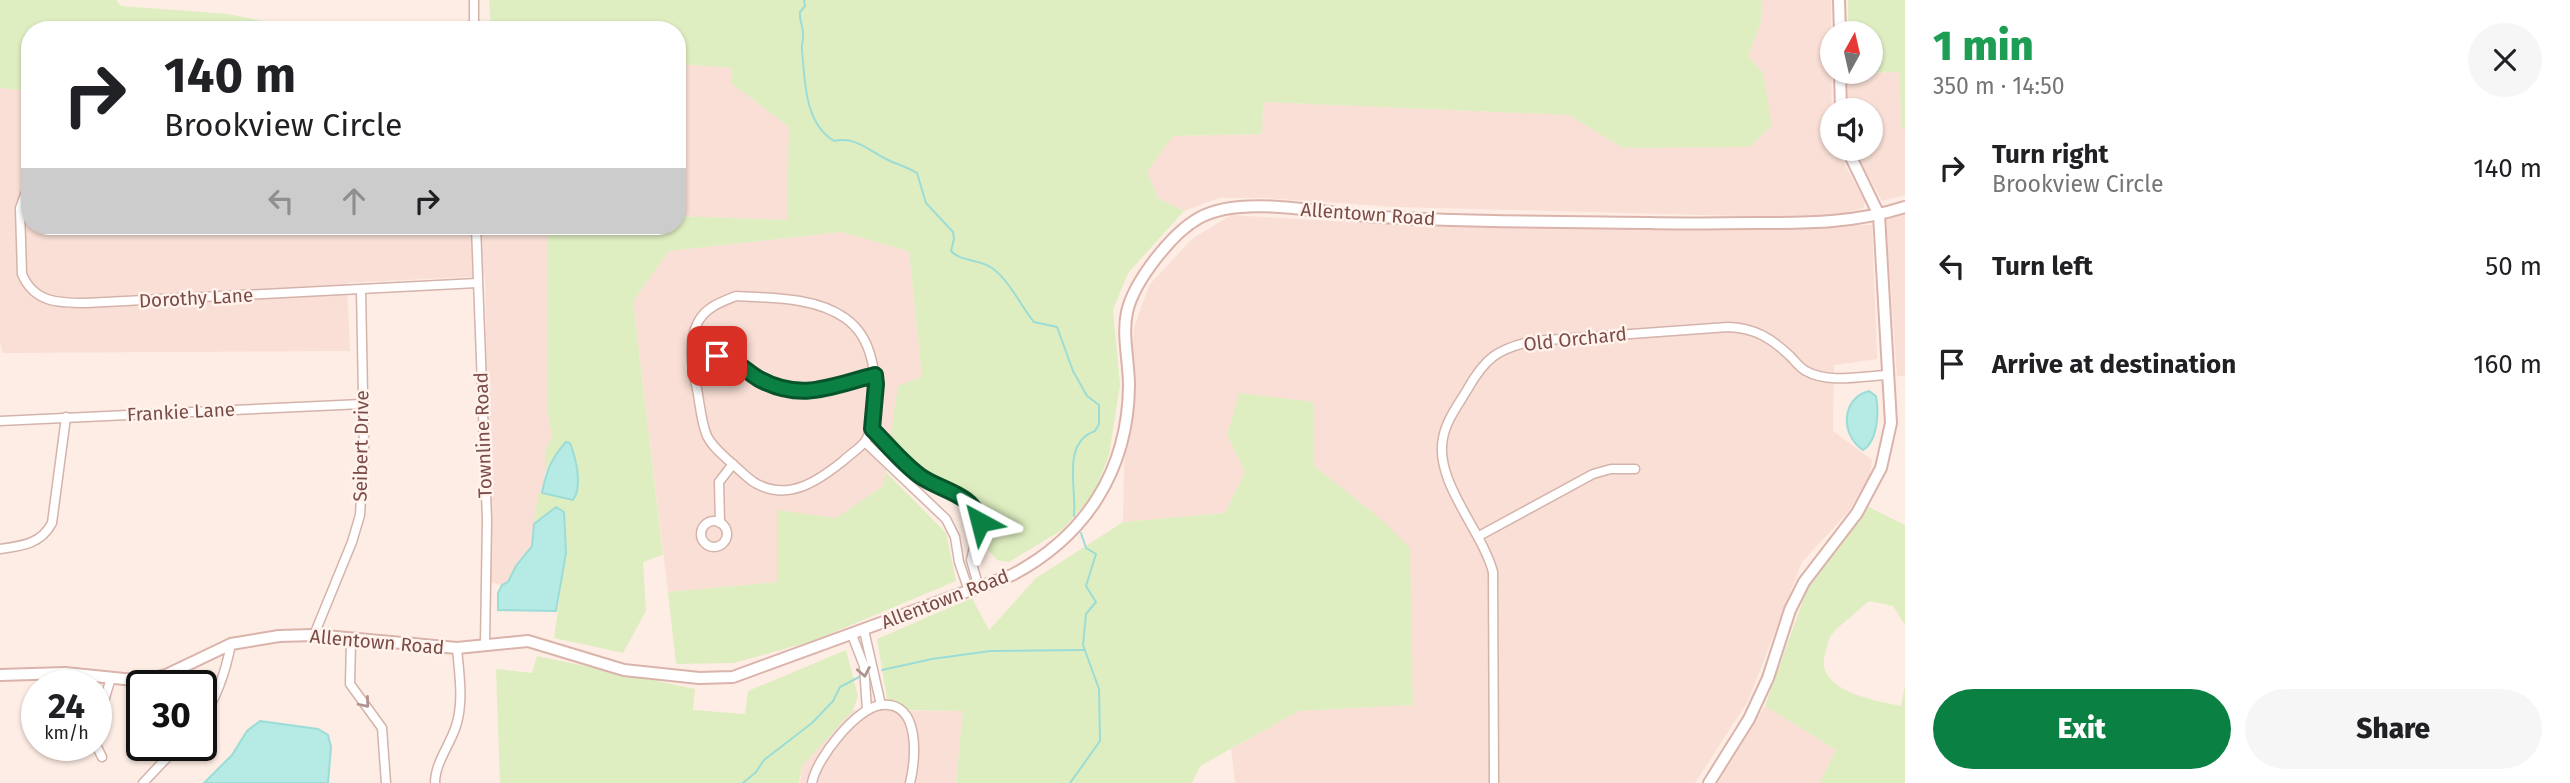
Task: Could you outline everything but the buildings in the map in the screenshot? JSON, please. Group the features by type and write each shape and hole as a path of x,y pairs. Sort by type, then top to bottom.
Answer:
{"street":[{"path":"474,0 474,21"},
{"path":"1839,0 1840,21"},
{"path":"1709,783 1749,719 1768,678 1790,610 1804,582 1857,513 1881,468 1891,423 1879,215 1853,161"},
{"name":"Dorothy Lane","path":"21,205 22,274 25,282 38,296 53,303 477,283"},
{"name":"Allentown Road","path":"112,678 153,678 231,644 279,636 314,635 457,648 528,640 624,670 699,678 733,677 1012,575 1044,555 1076,527 1101,497 1113,470 1124,429 1129,388 1125,326 1131,299 1142,278 1168,245 1197,219 1218,208 1281,208 1444,220 1686,224 1834,223 1905,207"},
{"name":"Townline Road","path":"476,235 487,520 485,644"},
{"name":"Seibert Drive","path":"314,635 352,542 360,514 364,474 361,290"},
{"path":"736,296 766,298 824,307 846,318 866,345 875,375 872,429 865,442 820,480 791,490 777,490 756,484 722,455 708,437 691,362 691,347 694,332 706,311 736,296"},
{"name":"Old Orchard","path":"1494,783 1493,572 1479,536 1448,479 1443,457 1443,438 1449,421 1477,372 1493,355 1507,346 1586,335 1744,328 1770,339 1806,371 1821,376 1833,378 1887,374"},
{"path":"691,362 717,356 725,357 786,391 807,391 875,375"},
{"name":"Frankie Lane","path":"0,421 362,404"},
{"path":"0,549 36,541 46,534 52,523 66,417"},
{"path":"872,429 922,477 957,494 978,512 980,522 971,560 974,589"},
{"path":"865,442 946,519 955,537 959,562 974,589"},
{"path":"719,523 719,482 733,464"},
{"path":"1479,536 1593,474 1611,468 1636,469"},
{"path":"864,630 881,705"},
{"path":"852,635 864,666 867,710"},
{"path":"351,640 350,684 382,728 386,783"},
{"path":"217,690 227,667 231,644"},
{"path":"435,783 436,772 457,723 460,682 457,648"},
{"name":"Allentown Road","path":"0,675 21,674"},
{"path":"812,783 826,751 867,710 889,705 902,711 912,727 915,750 910,783"},
{"path":"143,783 164,761"}],"shaded area":[{"path":"1762,0 1831,0 1831,21 1820,21 1820,84 1832,84 1832,98 1820,98 1820,161 1843,161 1865,201 1864,208 1823,218 1395,207 1265,198 1219,198 1184,211 1158,198 1147,172 1173,136 1262,134 1263,102 1569,115 1623,148 1763,73 1748,56 1761,22"},
{"path":"686,65 732,68 731,83 789,127 788,220 686,216"},
{"path":"1883,72 1899,72 1902,128 1905,129 1905,195 1882,201 1860,161 1883,161 1883,98 1848,98 1848,84 1883,84"},
{"path":"0,88 21,90 21,235 547,235 547,409 552,436 545,452 545,473 542,493 538,494 532,546 516,566 508,582 502,585 490,582 485,276 347,283 350,351 2,353"},
{"path":"1905,214 1905,376 1897,376 1886,219"},
{"path":"1231,215 1380,224 1872,225 1877,359 1834,365 1833,431 1872,460 1870,475 1849,511 1802,562 1748,701 1695,783 1235,783 1231,749 1299,711 1413,705 1377,516 1313,465 1313,402 1239,394 1227,435 1245,472 1225,513 1123,522 1134,327 1150,284 1192,239"},
{"path":"841,232 909,251 922,377 898,387 884,486 836,518 778,582 668,592 633,301 669,251"},
{"path":"1765,706 1836,750 1820,783 1718,783"},
{"path":"853,710 963,711 956,783 800,783 802,766"}],"green space":[{"path":"0,0 116,0 121,6 228,14 263,21 21,21 21,90 0,88"},
{"path":"489,0 1762,0 1761,22 1748,56 1763,73 1772,126 1749,147 1623,148 1569,115 1263,102 1262,134 1173,136 1147,172 1158,198 1184,211 1128,273 1113,310 1120,385 1109,455 1094,494 1062,530 1009,562 997,560 987,549 989,511 971,493 925,471 890,439 898,386 922,377 909,251 841,232 669,251 633,301 663,555 643,562 646,611 623,653 554,638 566,553 556,507 534,524 538,494 573,500 553,456 545,473 545,452 552,436 547,409 547,235 686,235 686,216 787,220 789,127 731,83 732,68 686,65 686,21 490,21"},
{"path":"1848,0 1905,0 1905,129 1902,129 1899,72 1883,72 1883,21 1848,21"},
{"path":"1239,393 1313,402 1313,465 1377,516 1410,548 1413,705 1299,711 1200,766 1192,783 956,783 963,711 908,710 887,699 877,639 972,598 989,630 1036,578 1123,522 1225,513 1245,472 1227,435"},
{"path":"886,472 946,533 956,581 813,641 734,663 676,664 668,592 777,582 777,510 836,518 883,486"},
{"path":"1867,506 1905,525 1905,625 1893,606 1869,601 1832,634 1824,666 1837,685 1877,701 1901,706 1905,686 1905,783 1820,783 1836,750 1765,706 1807,589"},
{"path":"846,650 858,696 853,710 802,766 799,783 500,783 496,669 532,673 537,656 695,689 693,710 745,714 748,691"}],"water":[{"path":"1869,391 1876,396 1877,418 1872,440 1863,450 1850,435 1847,418 1853,401"},
{"path":"566,442 570,443 578,472 578,488 573,500 542,493 550,466"},
{"path":"556,507 564,512 566,553 556,611 498,610 498,593 502,585 508,582 516,566 532,546 534,524"},
{"path":"260,721 318,729 328,735 331,747 328,783 204,783 232,755 247,731"}],"waterway":[{"path":"804,0 805,6 800,12 804,74 811,112 824,133 834,141 855,142 917,173 926,203 953,232 951,251 955,255 992,268 1010,286 1034,322 1057,327 1073,371 1087,396 1099,405 1099,424 1095,431 1084,437 1074,456 1074,516"},
{"path":"1070,783 1100,741 1099,689 1083,645 1086,614 1096,602 1086,586 1096,554 1086,548 1081,533"},
{"path":"882,670 932,659 990,651 1084,650"},
{"path":"743,783 756,772 764,760 812,723 833,701 840,687 859,677"}],"route":[{"path":"717,356 733,360 748,372 786,391 807,391 875,375 872,429 922,477 966,499 978,512 980,522"}]}
